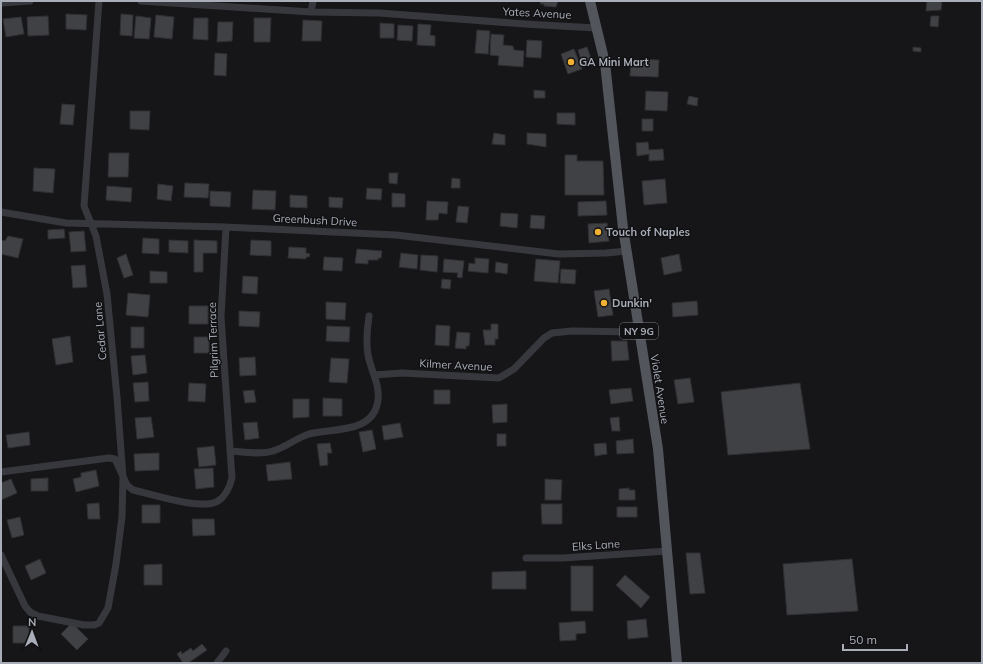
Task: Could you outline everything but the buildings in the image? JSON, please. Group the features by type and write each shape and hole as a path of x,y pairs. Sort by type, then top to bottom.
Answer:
{"main road":[{"name":"Violet Avenue","path":"590,1 605,64 627,251 658,450 677,663"}],"street":[{"path":"1,3 30,1"},
{"name":"Cedar Lane","path":"1,555 25,606 30,612 38,616 94,626 99,623 108,608 116,564 122,517 123,478 107,294 96,236 84,206 99,1"},
{"name":"Yates Avenue","path":"141,1 311,12 379,13 596,28"},
{"path":"311,12 313,1"},
{"name":"Greenbush Drive","path":"1,212 66,223 226,227 396,235 558,254 606,254 627,251"},
{"name":"Pilgrim Terrace","path":"123,478 127,485 133,490 196,504 208,504 218,501 229,488 232,478 221,316 226,227"},
{"path":"230,451 259,453 273,451 307,434 359,426 370,418 376,408 378,391 368,355 367,330 369,316"},
{"name":"Kilmer Avenue","path":"374,375 402,372 499,378 514,369 544,338 552,333 639,332"},
{"path":"1,472 109,458 115,460 123,478"},
{"name":"Elks Lane","path":"526,558 563,558 668,550"},
{"path":"217,663 226,651"}],"place":[{"name":"GA Mini Mart","path":"571,62"},
{"name":"Touch of Naples","path":"598,232"},
{"name":"Dunkin'","path":"604,303"}]}
